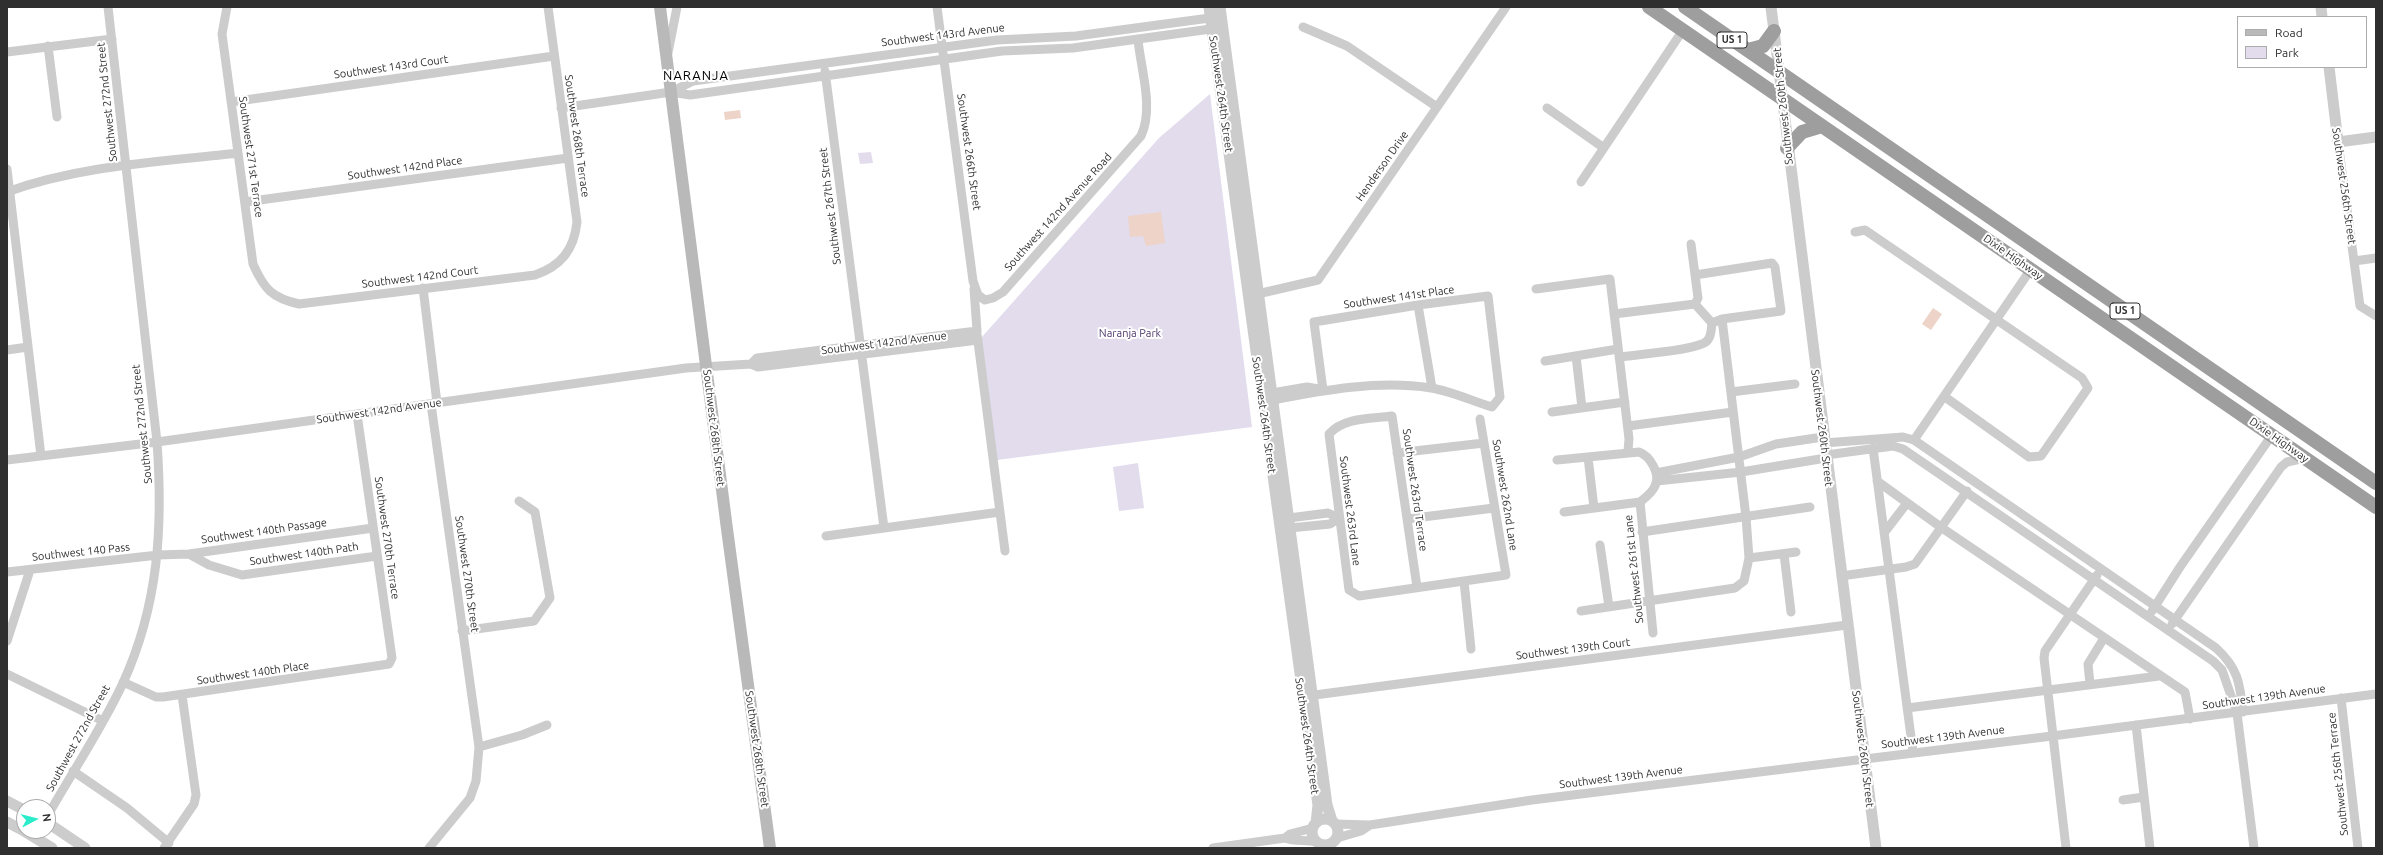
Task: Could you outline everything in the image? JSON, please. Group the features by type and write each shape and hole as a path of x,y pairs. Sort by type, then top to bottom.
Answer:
{"highway":[{"name":"Dixie Highway","path":"1649,7 1782,97 2376,507"},
{"name":"Dixie Highway","path":"1685,7 2376,483"},
{"path":"1748,50 1763,46 1774,31"},
{"path":"1787,148 1802,132 1822,126"}],"main road":[{"name":"Southwest 268th Street","path":"660,7 706,368 770,848"}],"street":[{"name":"Southwest 272nd Street","path":"56,801 103,721 123,682 137,645 158,555 161,498 157,442 108,7"},
{"name":"Southwest 271st Terrace","path":"227,7 222,34 253,264 260,281 268,291 282,300"},
{"name":"Southwest 268th Terrace","path":"548,7 577,222 572,244 559,263"},
{"path":"667,60 677,7"},
{"name":"Southwest 266th Street","path":"937,7 974,288 981,298"},
{"name":"Henderson Drive","path":"1253,295 1318,280 1506,7"},
{"name":"Southwest 260th Street","path":"1770,7 1780,72 1787,148 1876,848"},
{"name":"Southwest 143rd Avenue","path":"671,92 693,81 997,40 1076,36 1210,12"},
{"name":"Southwest 264th Street","path":"1210,12 1219,20 1253,295 1307,696 1327,805 1334,823"},
{"name":"Southwest 143rd Avenue","path":"561,108 671,92 690,95 1002,51 1068,49 1138,40 1219,20"},
{"path":"1303,27 1347,46 1437,107"},
{"path":"1581,182 1683,30"},
{"path":"7,52 112,39"},
{"name":"Southwest 142nd Avenue Road","path":"981,298 990,299 1003,292 1135,143 1144,129 1147,108 1138,40"},
{"path":"48,46 57,117"},
{"name":"Southwest 143rd Court","path":"231,102 554,56"},
{"name":"Southwest 267th Street","path":"824,63 860,355 884,528"},
{"name":"Southwest 256th Street","path":"2329,68 2360,306 2376,316"},
{"path":"1547,108 1604,148"},
{"path":"2338,142 2376,137"},
{"path":"8,191 59,176 126,166 238,153"},
{"name":"Southwest 142nd Place","path":"245,202 568,158"},
{"path":"7,169 8,191 42,456"},
{"path":"1855,232 1865,230 2082,378 2088,388 2041,456 2030,457 1945,396"},
{"path":"1691,244 1698,298 1695,304"},
{"path":"2354,261 2376,258"},
{"name":"Southwest 142nd Court","path":"282,300 300,304 535,275 559,263"},
{"path":"1696,275 1772,263 1775,267 1781,311 1722,319 1712,323"},
{"path":"1914,440 2031,269"},
{"path":"1536,288 1610,279 1628,426 1628,451"},
{"name":"Southwest 270th Street","path":"422,288 434,403 462,631 479,748 476,781 470,798 429,848"},
{"path":"974,288 977,335 1005,551"},
{"name":"Southwest 264th Street","path":"1253,295 1272,397 1289,523 1318,806 1315,825"},
{"name":"Southwest 141st Place","path":"1323,390 1314,322 1418,305 1488,296 1500,397 1492,407 1432,388"},
{"path":"1614,314 1695,304"},
{"path":"1695,304 1712,323"},
{"path":"1272,397 1323,390 1391,385 1432,388 1418,305"},
{"path":"1581,611 1735,588 1744,581 1749,558 1746,517 1722,319"},
{"path":"1546,360 1576,356 1694,347 1707,341 1710,336 1712,323"},
{"name":"Southwest 142nd Avenue","path":"751,364 757,358 859,346 977,335"},
{"name":"Southwest 142nd Avenue","path":"7,460 157,442 686,368 706,368 751,364 758,367 860,355 977,335"},
{"path":"7,350 28,347"},
{"path":"1576,356 1582,408"},
{"path":"1731,392 1795,384"},
{"path":"1552,412 1625,402"},
{"path":"1628,426 1734,412"},
{"name":"Southwest 270th Terrace","path":"358,414 392,658 389,664"},
{"name":"Southwest 263rd Terrace","path":"1329,434 1336,426 1345,422 1392,416 1417,587"},
{"name":"Southwest 262nd Lane","path":"1464,581 1506,575 1480,419"},
{"name":"Southwest 263rd Lane","path":"1329,434 1349,590 1359,596 1417,587"},
{"path":"2148,617 2180,567 2272,435"},
{"path":"1657,477 1697,465 1739,457 1776,444 1824,440 1904,437 1914,440 2216,648 2232,665 2241,688 2240,712 2254,848"},
{"path":"1397,453 1484,443"},
{"path":"1657,477 1699,477 1741,472 1873,448 1893,446 1903,448 2167,630 2222,670 2240,712"},
{"path":"1873,448 1913,752"},
{"path":"1558,460 1628,451 1643,453 1652,463 1657,477 1654,490 1640,502 1564,512"},
{"path":"1588,456 1594,508"},
{"path":"2167,630 2281,467 2287,462 2304,458"},
{"path":"1697,465 1699,477"},
{"path":"1877,481 1942,528 2159,676 2185,692 2190,719"},
{"path":"1841,576 1889,570 1915,564 1967,491"},
{"path":"462,631 534,621 550,598 535,512 519,501"},
{"name":"Southwest 261st Lane","path":"1640,502 1653,634"},
{"path":"1884,533 1907,503"},
{"path":"1642,532 1810,507"},
{"path":"1407,519 1494,508"},
{"path":"826,536 1000,512"},
{"path":"1328,512 1339,518 1330,524 1314,526 1289,523 1312,515 1328,512"},
{"path":"1312,515 1314,526"},
{"name":"Southwest 140th Passage","path":"158,555 189,554 373,528"},
{"path":"1600,545 1609,607"},
{"path":"1749,558 1796,552"},
{"name":"Southwest 140th Path","path":"189,554 209,565 242,575 377,556"},
{"path":"1784,554 1791,612"},
{"name":"Southwest 140 Pass","path":"7,572 158,555"},
{"path":"7,641 30,570"},
{"path":"2066,848 2047,690 2045,651 2101,570"},
{"path":"1417,587 1464,581 1472,649"},
{"name":"Southwest 139th Court","path":"1307,696 1847,625"},
{"path":"2090,684 2088,664 2104,638"},
{"name":"Southwest 140th Place","path":"123,682 156,696 182,695 389,664"},
{"path":"7,674 103,721"},
{"path":"1907,708 2159,676"},
{"name":"Southwest 139th Avenue","path":"1334,823 1370,825 1532,800 2190,719 2376,694"},
{"path":"73,771 127,808 166,846 194,804 196,795 182,695"},
{"name":"Southwest 256th Terrace","path":"2341,698 2358,848"},
{"path":"479,748 522,735 547,725"},
{"path":"2136,725 2150,848"},
{"path":"2123,800 2144,797"},
{"path":"7,801 16,806"},
{"path":"1213,848 1284,838 1290,834 1315,825 1325,819 1334,823 1338,831 1335,842 1327,845 1304,840 1291,841 1284,838"},
{"path":"7,822 16,827"},
{"path":"1315,825 1312,834 1319,844"},
{"name":"Southwest 139th Avenue","path":"1335,842 1361,831 1370,825"},
{"path":"56,828 85,848"},
{"path":"42,839 52,848"}],"green space":[{"name":"Naranja Park","path":"1210,94 1252,427 997,460 981,338 1159,138"},
{"path":"871,152 873,163 860,164 858,153"},
{"path":"1138,463 1144,508 1119,511 1113,467"}],"shaded area":[{"path":"740,110 741,118 725,120 724,112"},
{"path":"1161,212 1165,243 1146,246 1143,236 1130,237 1128,216"},
{"path":"1933,308 1942,314 1931,330 1922,324"}],"district":[{"name":"NARANJA","path":"696,76"}]}
